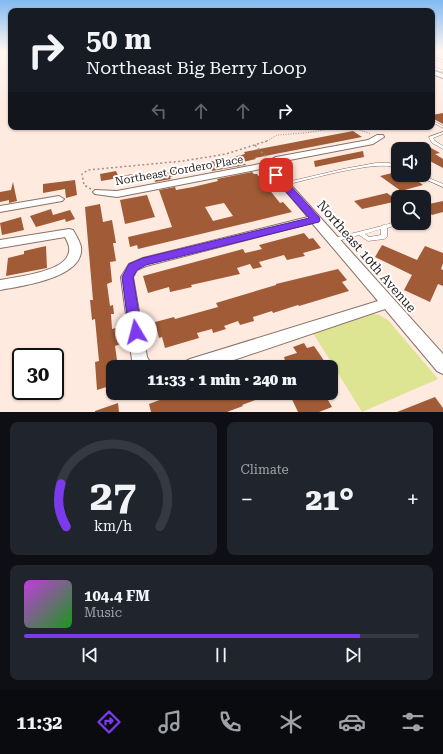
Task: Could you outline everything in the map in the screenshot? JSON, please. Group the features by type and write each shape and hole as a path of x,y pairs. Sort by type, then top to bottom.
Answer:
{"street":[{"name":"Northeast Cordero Place","path":"98,192 117,194 270,164 276,160 370,142 380,137"},
{"name":"Northeast 10th Avenue","path":"270,164 315,220 443,366"},
{"path":"0,209 59,199"},
{"path":"140,360 128,277 133,267 143,262 315,220"},
{"path":"0,244 69,233 73,240 76,252 73,261 59,271 0,285"},
{"path":"212,360 388,303"}],"lane":[{"path":"443,133 431,137 433,142 443,148"},
{"path":"285,184 373,164 391,164"},
{"path":"431,181 443,186"},
{"path":"333,240 391,224"},
{"path":"360,233 368,239 384,237 384,226"}],"path":[{"path":"98,192 84,185 82,174 84,172 88,170 112,167 183,161 226,154 256,145 277,135 324,130"},
{"path":"359,130 380,137"},
{"path":"256,145 270,164"}],"green space":[{"path":"370,313 379,315 388,320 438,379 362,412 338,373 338,360 330,360 313,333"}],"building":[{"path":"443,113 443,124 435,120 435,114"},
{"path":"353,131 362,137 255,158 256,159 243,162 246,165 212,171 211,169 191,172 170,177 171,179 155,182 151,172 230,158 245,154 244,152"},
{"path":"431,148 440,153 435,154 443,159 443,168 431,162"},
{"path":"363,151 364,157 315,167 314,161"},
{"path":"116,171 119,178 101,181 100,174"},
{"path":"252,172 257,174 280,203 283,202 292,212 138,249 137,245 130,247 128,237 172,227 159,190 175,187 176,190 193,187 218,181 217,179","holes":["224,203 233,216 213,221 205,207"]},
{"path":"140,173 143,181 122,184 120,176"},
{"path":"391,173 391,182 419,182 423,185 400,190 380,176"},
{"path":"75,180 77,195 66,198 65,189 43,193 43,184"},
{"path":"13,182 17,201 9,203 9,200 0,202 0,192 11,190"},
{"path":"387,193 391,196 391,203 362,209 354,201"},
{"path":"147,195 155,217 125,224 120,200"},
{"path":"443,201 443,212 432,215 431,204"},
{"path":"100,204 103,222 112,220 116,243 113,243 116,261 110,262 112,282 107,284 110,306 113,305 114,314 111,314 112,329 119,327 121,344 115,346 117,360 106,360 106,387 97,390 95,362 99,361 95,319 92,320 90,300 93,300 85,207"},
{"path":"51,209 53,215 70,210 75,219 66,222 65,219 36,227 30,216"},
{"path":"21,217 24,230 2,235 0,223"},
{"path":"304,233 309,239 313,238 321,248 303,253 305,256 287,260 284,255 259,262 262,267 253,269 250,264 237,268 240,274 191,285 192,287 170,292 169,287 148,293 143,276 243,249 245,253 262,249 259,245"},
{"path":"382,245 417,260 425,246 443,253 443,263 441,269 443,270 443,286 438,284 430,302 404,290 412,275 375,257"},
{"path":"46,246 47,268 6,276 8,258 24,254 24,251"},
{"path":"338,269 347,280 342,282 349,291 273,313 272,311 253,317 254,321 240,325 238,321 224,326 226,329 213,333 212,329 197,333 199,338 165,348 162,337 159,338 155,322 174,317 175,319 218,307 216,303 276,284"},
{"path":"304,343 307,348 314,346 324,360 285,360 284,357 297,353 293,347"},
{"path":"435,397 443,408 443,412 397,412"},
{"path":"160,400 255,400 227,412 151,412 149,404"},
{"path":"292,400 328,400 332,407 319,412 298,412"},
{"path":"118,403 119,412 95,412 95,411"}],"route":[{"path":"136,332 128,277 133,267 143,262 315,220 276,175"}]}
